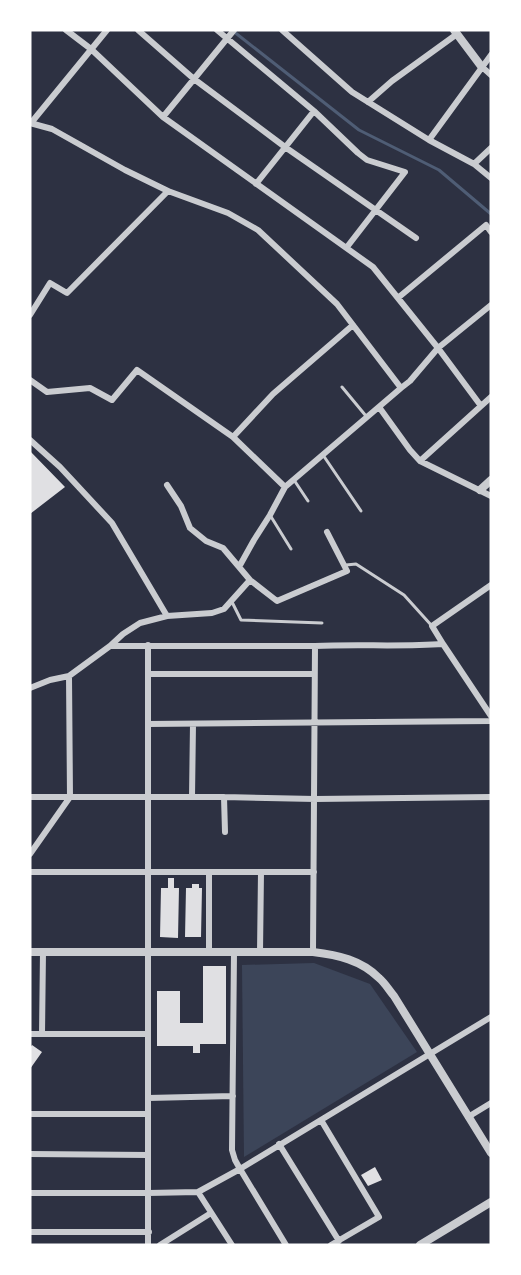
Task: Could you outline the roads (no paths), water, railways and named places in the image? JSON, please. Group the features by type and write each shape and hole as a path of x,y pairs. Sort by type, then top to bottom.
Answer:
{"street":[{"path":"66,30 91,49 163,117 373,267 399,297 481,406"},
{"path":"106,30 31,123 52,129 106,160 168,191 228,213 258,230 330,297 402,388"},
{"path":"138,30 194,79 285,147 416,238"},
{"path":"217,30 314,111 367,160 405,172 347,247"},
{"path":"163,117 234,30"},
{"path":"282,30 352,92 429,140 474,164 491,178"},
{"path":"368,102 455,32 481,66 491,75"},
{"path":"429,140 491,55"},
{"path":"256,184 314,111"},
{"path":"474,164 491,148"},
{"path":"30,315 50,283 67,293 168,191"},
{"path":"399,297 486,225 491,232"},
{"path":"238,567 285,487 410,381 438,348 491,305"},
{"path":"233,437 273,394 353,325"},
{"path":"30,380 47,392 90,388 112,400 137,370 233,437 285,487"},
{"path":"420,461 491,397"},
{"path":"379,407 420,461 491,496"},
{"path":"30,440 60,467 112,523 167,616"},
{"path":"480,490 491,480"},
{"path":"167,485 181,506 190,528 206,541 223,548 250,580 277,601 347,571 327,532"},
{"path":"30,688 69,676 140,622 167,616 212,613 224,609 250,580"},
{"path":"491,585 432,626 491,715"},
{"path":"110,645 418,646 443,644"},
{"path":"148,645 148,1245"},
{"path":"313,952 315,646"},
{"path":"149,674 314,674"},
{"path":"30,854 70,796 69,676"},
{"path":"148,724 315,723 491,715"},
{"path":"192,797 194,724"},
{"path":"30,797 315,799 491,797"},
{"path":"225,797 225,832"},
{"path":"30,872 314,872"},
{"path":"208,872 209,953"},
{"path":"260,952 261,872"},
{"path":"30,952 313,952 336,954 352,960 379,978 394,996 491,1153"},
{"path":"42,1034 43,952"},
{"path":"234,953 232,1150 235,1160 286,1245"},
{"path":"30,1193 198,1192 491,1017"},
{"path":"30,1034 148,1034"},
{"path":"148,1098 233,1096"},
{"path":"468,1117 491,1103"},
{"path":"30,1114 148,1114"},
{"path":"321,1120 379,1216 331,1245"},
{"path":"279,1144 339,1241"},
{"path":"30,1154 148,1155"},
{"path":"198,1192 232,1245"},
{"path":"420,1245 491,1202"},
{"path":"160,1245 211,1213"},
{"path":"30,1232 148,1232"},
{"path":"171,1238 176,1245"}],"lane":[{"path":"342,387 367,417"},
{"path":"323,455 361,510"},
{"path":"294,480 308,501"},
{"path":"270,515 291,549"},
{"path":"344,565 356,564 404,595 432,626"},
{"path":"232,600 241,620 322,623"}],"waterway":[{"path":"233,31 359,130 439,170 491,214"}]}
